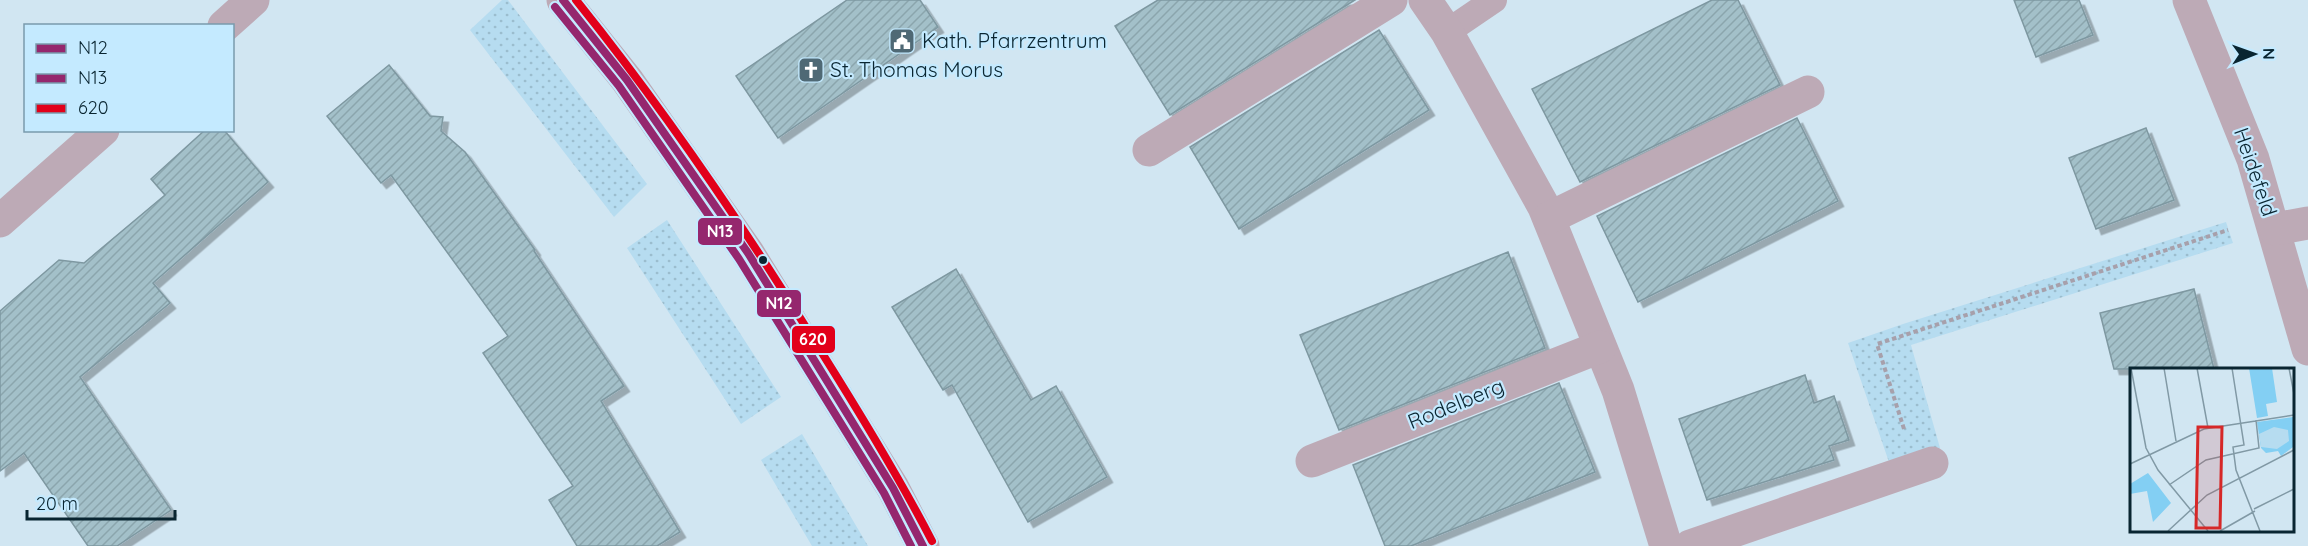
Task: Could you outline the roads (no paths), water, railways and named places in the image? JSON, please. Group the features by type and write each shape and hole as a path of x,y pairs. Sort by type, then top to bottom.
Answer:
{"street":[{"path":"226,24 253,0"},
{"path":"563,0 633,88 748,253 893,488 922,546"},
{"path":"1149,150 1391,0"},
{"path":"1425,0 1447,32 1549,218 1618,390 1666,546"},
{"name":"Heidefeld","path":"2189,0 2253,159 2308,349"},
{"path":"1549,218 1808,92"},
{"path":"0,220 101,132"},
{"path":"2274,229 2308,223"},
{"name":"Rodelberg","path":"1312,461 1600,347"},
{"path":"1690,546 1925,466"}],"lane":[{"path":"1447,32 1494,0"}],"place":[{"name":"Kath. Pfarrzentrum","path":"902,41"},
{"name":"St. Thomas Morus","path":"811,70"}]}
